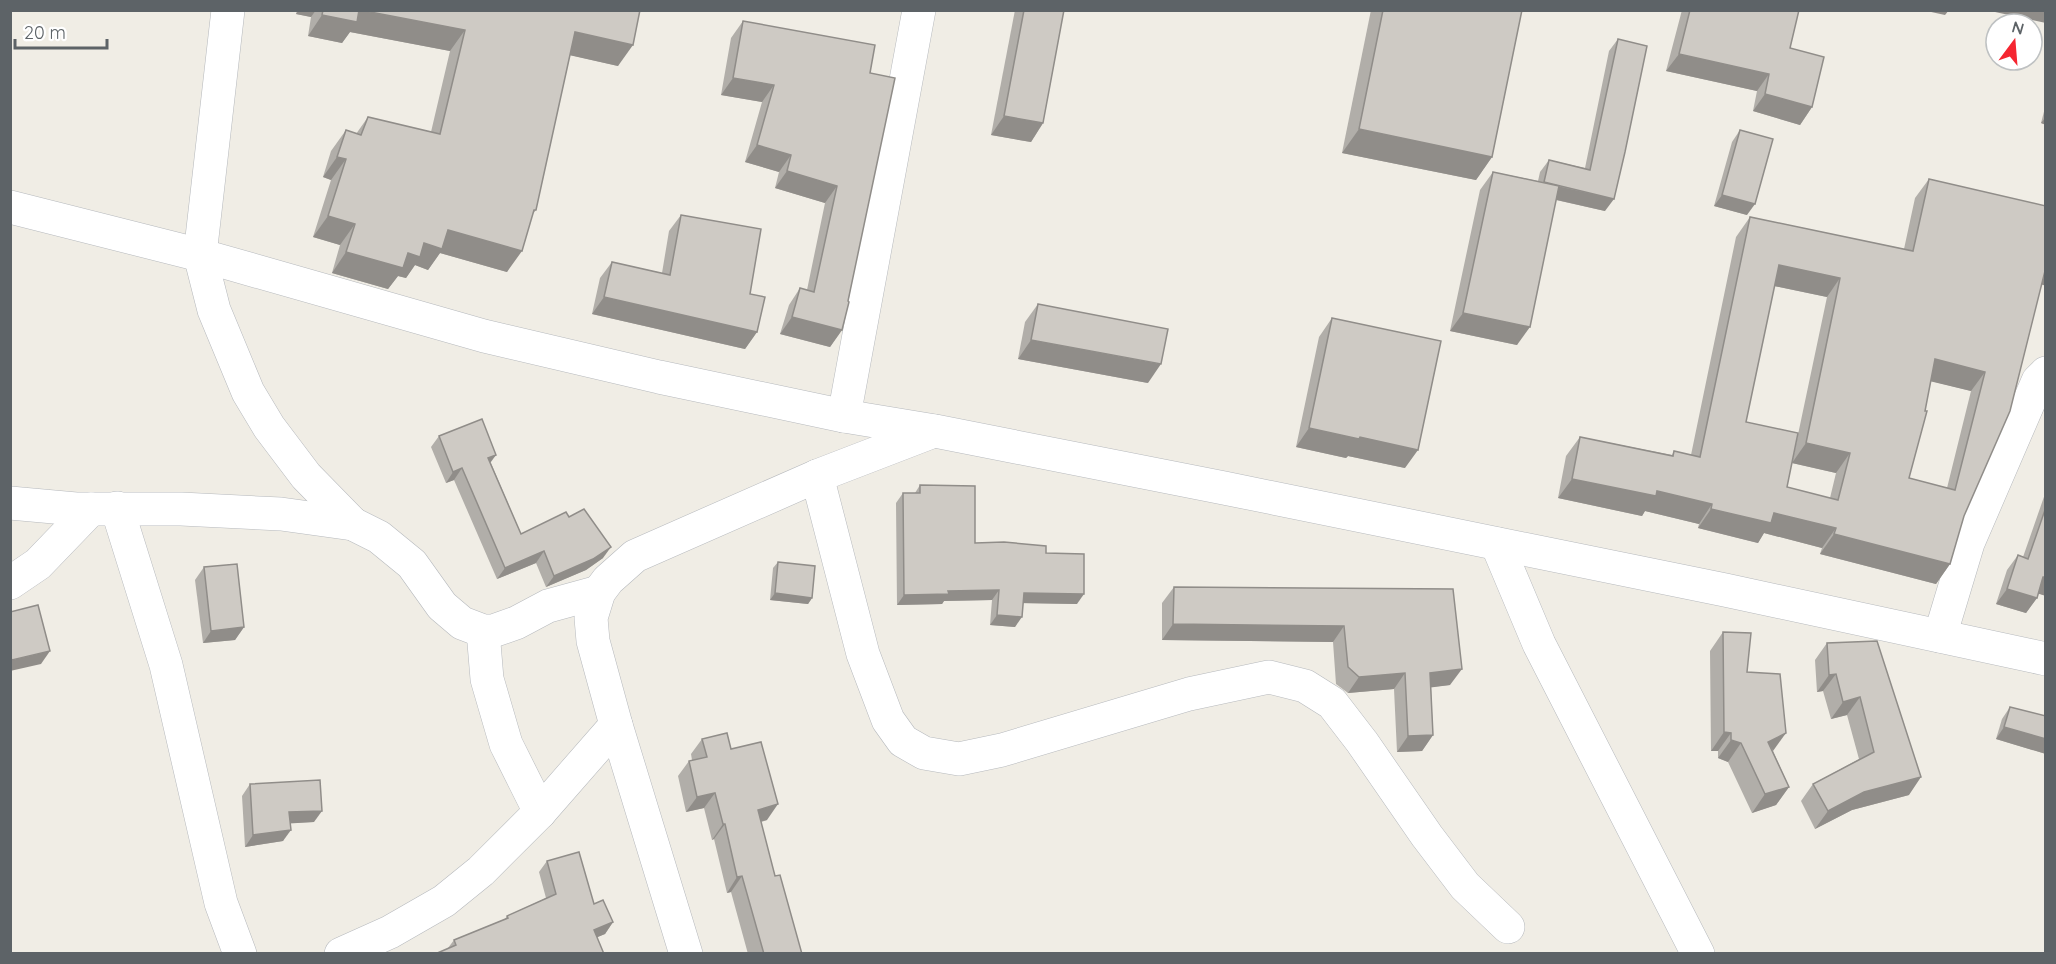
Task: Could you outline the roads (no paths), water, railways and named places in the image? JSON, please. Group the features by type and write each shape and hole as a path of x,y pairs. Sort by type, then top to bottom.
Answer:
{"street":[{"path":"228,10 200,255 229,350 258,410 306,476 353,524"},
{"path":"844,416 919,10"},
{"path":"10,207 200,255 484,336 659,377 844,416 935,431 1497,544 2046,659"},
{"path":"1940,636 1968,543 2038,381 2046,373"},
{"path":"686,954 616,725 593,641 591,618 599,592 608,580 635,556 817,476 935,431"},
{"path":"817,476 862,654 888,720 903,741 924,753 959,759 1002,750 1189,694 1269,677 1305,686 1332,704 1465,886 1508,927"},
{"path":"10,503 104,509 181,509 281,514 353,524 379,537 412,564 442,606 462,623 483,631 516,623 548,606 599,592"},
{"path":"10,583 38,564 104,509"},
{"path":"104,509 166,665 221,903 240,954"},
{"path":"1497,544 1539,644 1698,954"},
{"path":"483,631 487,679 506,744 540,812"},
{"path":"341,954 390,932 444,901 482,871 540,812 616,725"}]}
